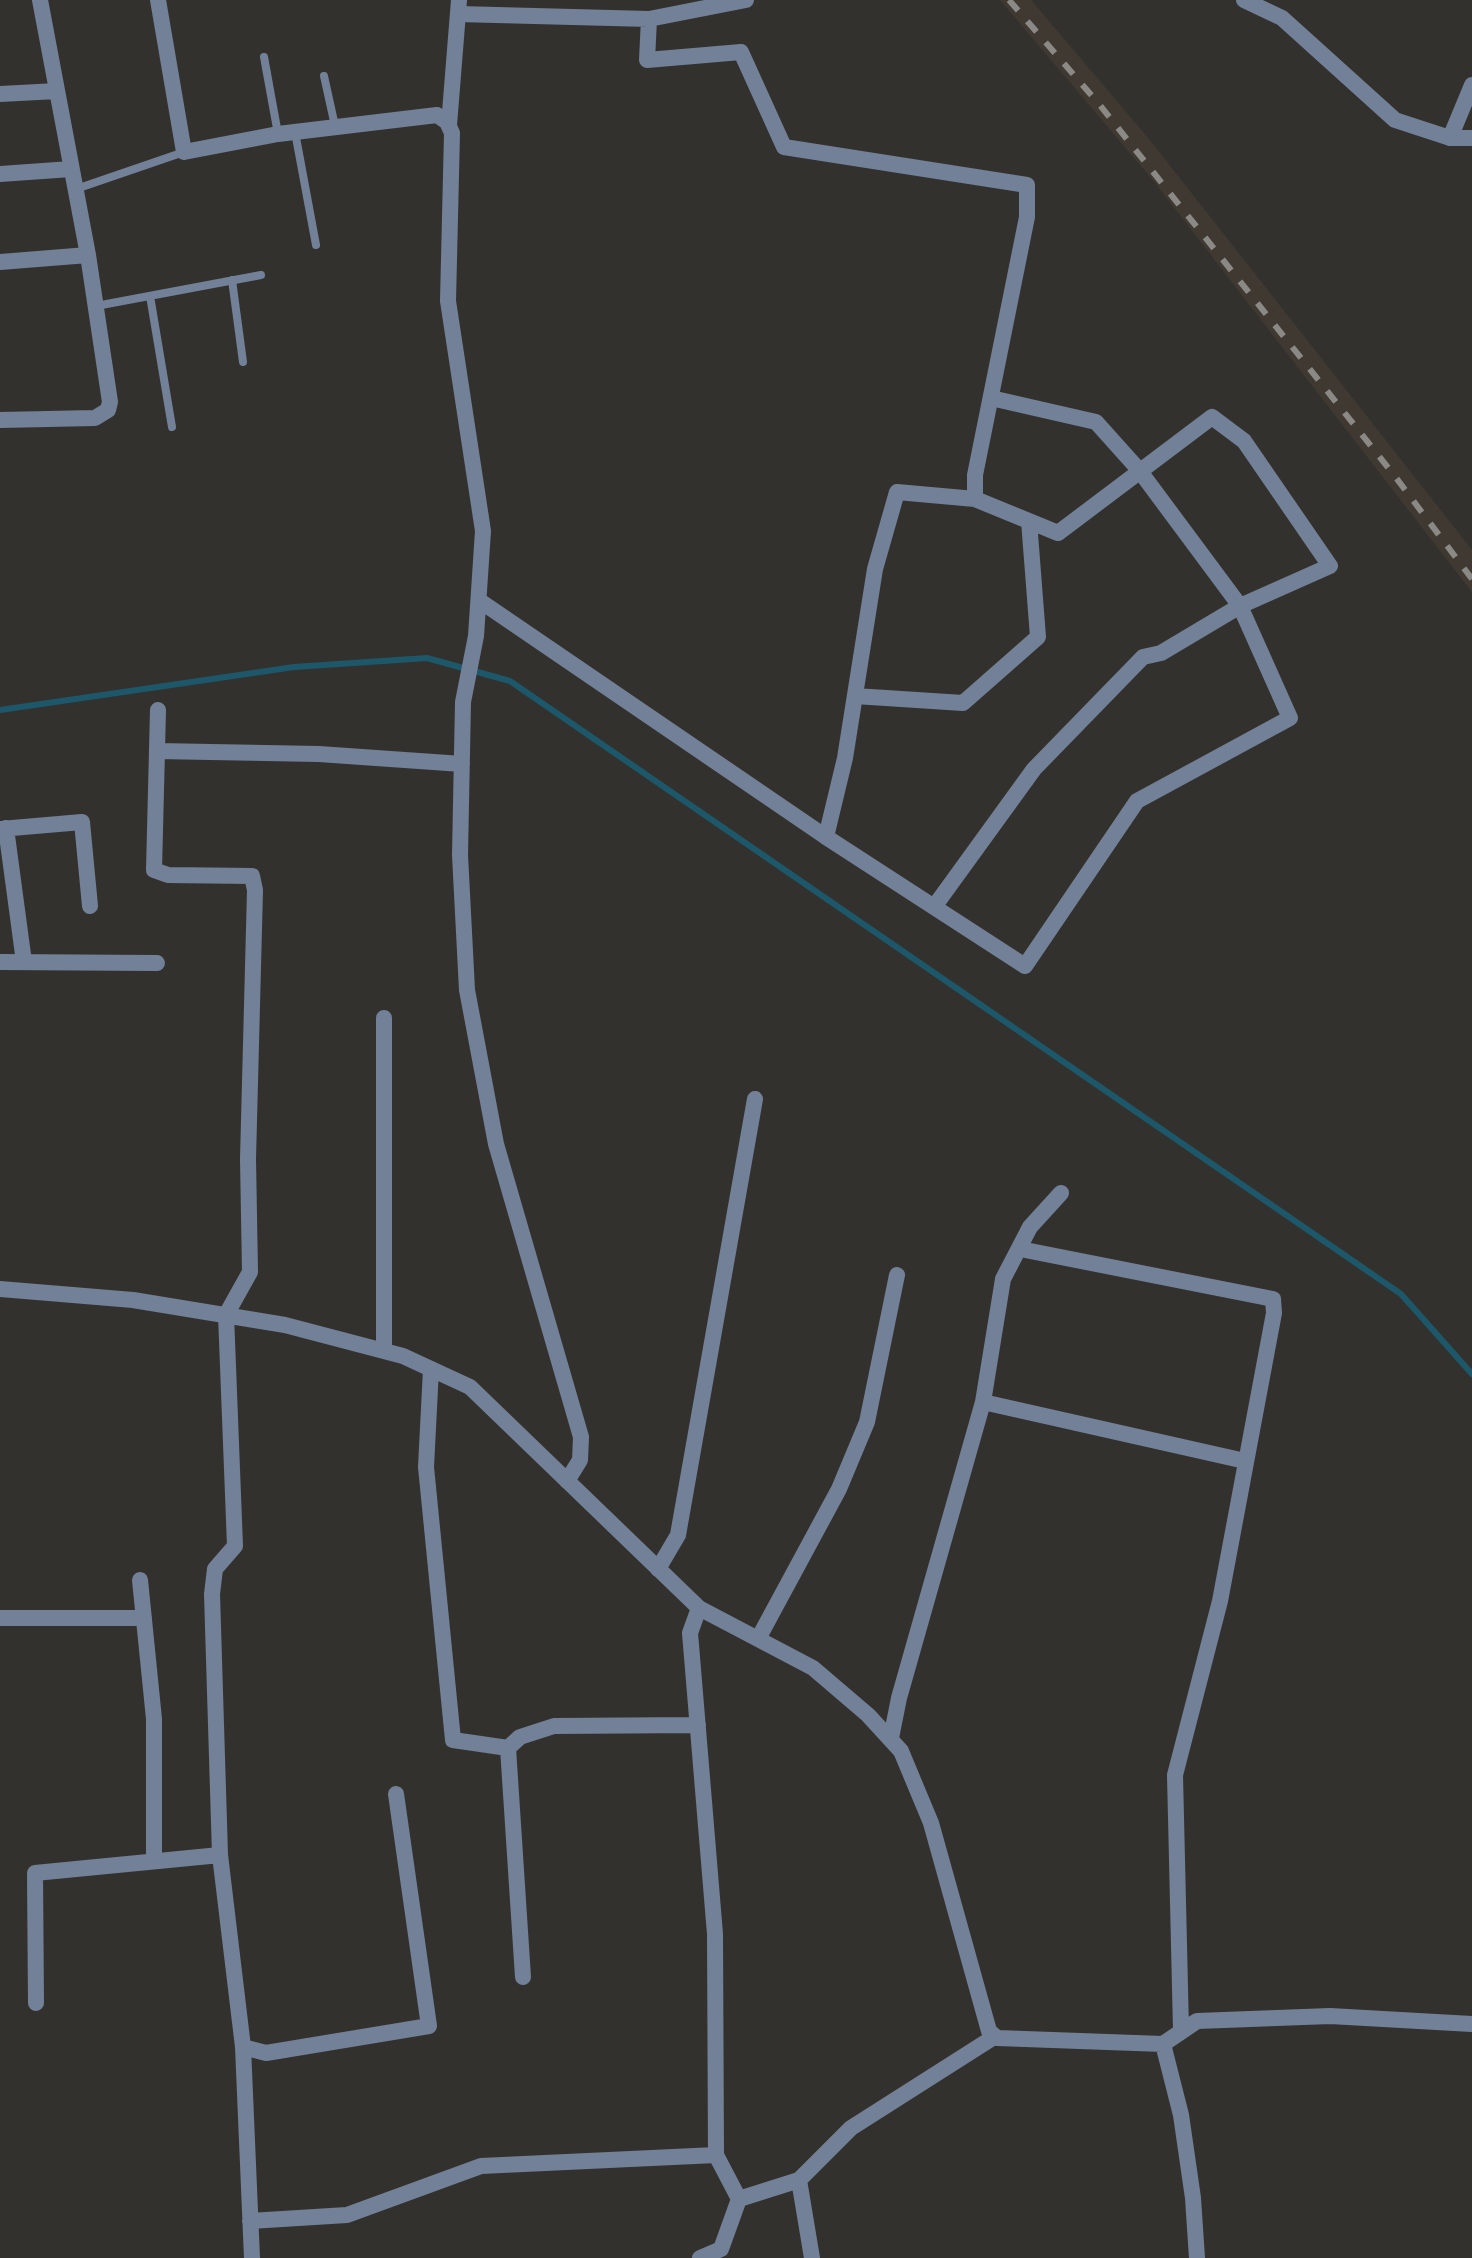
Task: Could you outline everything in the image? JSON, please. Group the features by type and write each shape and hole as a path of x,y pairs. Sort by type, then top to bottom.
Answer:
{"street":[{"path":"0,420 95,418 108,410 110,394 88,255 40,0"},
{"path":"158,0 184,152 287,133 437,115 449,125"},
{"path":"567,1481 580,1460 581,1437 496,1144 467,990 460,855 463,702 476,636 483,531 448,301 452,133 449,125 459,7 649,19 746,0"},
{"path":"1244,0 1282,18 1395,120 1450,138 1472,138"},
{"path":"649,19 647,60 741,52 784,147 1027,185 1027,217 975,475 975,499"},
{"path":"1450,138 1472,85"},
{"path":"0,94 57,91"},
{"path":"0,174 71,169"},
{"path":"0,262 88,255"},
{"path":"480,601 826,837 1025,966 1137,801 1290,718 1240,606 1139,470 1096,422 991,398"},
{"path":"826,837 855,696 875,569 897,492 975,499 1058,533 1212,417 1244,441 1330,566 1240,606 1161,653 1143,657 1034,769 934,907"},
{"path":"855,696 963,703 1038,637 1029,521"},
{"path":"158,710 154,870 168,875 252,876 255,890 248,1159 250,1272 226,1315 235,1546 215,1569 212,1594 220,1855 243,2047 252,2258"},
{"path":"157,751 319,754 462,764"},
{"path":"24,962 3,828 82,822 90,906"},
{"path":"0,962 157,963"},
{"path":"384,1018 384,1351"},
{"path":"658,1569 678,1535 755,1099"},
{"path":"891,1738 899,1698 983,1402 1003,1279 1030,1227 1061,1193"},
{"path":"1020,1249 1273,1299 1274,1313 1220,1601 1175,1775 1181,2030"},
{"path":"758,1639 839,1489 867,1422 897,1275"},
{"path":"0,1289 133,1300 285,1325 384,1351 470,1387 699,1608 813,1668 891,1738 910,1767 931,1823 989,2031 994,2037"},
{"path":"431,1369 426,1467 453,1740 508,1748"},
{"path":"983,1402 1245,1461"},
{"path":"140,1580 154,1719 154,1861"},
{"path":"699,1608 690,1633 715,1934 716,2155 739,2199 721,2249 700,2258"},
{"path":"0,1618 144,1618"},
{"path":"508,1748 520,1737 554,1726 698,1725"},
{"path":"508,1748 523,1977"},
{"path":"243,2047 266,2053 429,2026 396,1794"},
{"path":"36,2003 35,1873 220,1855"},
{"path":"739,2199 799,2180 851,2128 994,2037 1163,2044 1197,2021 1330,2016 1472,2024"},
{"path":"1163,2044 1183,2129 1193,2198 1197,2258"},
{"path":"250,2221 347,2215 481,2166 716,2155"},
{"path":"799,2180 812,2258"}],"lane":[{"path":"264,57 316,245"},
{"path":"324,76 335,126"},
{"path":"76,189 184,152"},
{"path":"96,306 261,275"},
{"path":"232,280 243,362"},
{"path":"150,296 172,427"}],"shaded area":[{"path":"1000,0 1031,0 1149,139 1472,550 1472,592 1152,179"}],"waterway":[{"path":"0,710 294,667 427,658 510,681 1401,1294 1472,1374"}],"railway":[{"path":"1009,0 1099,104 1394,475 1472,579"}]}
